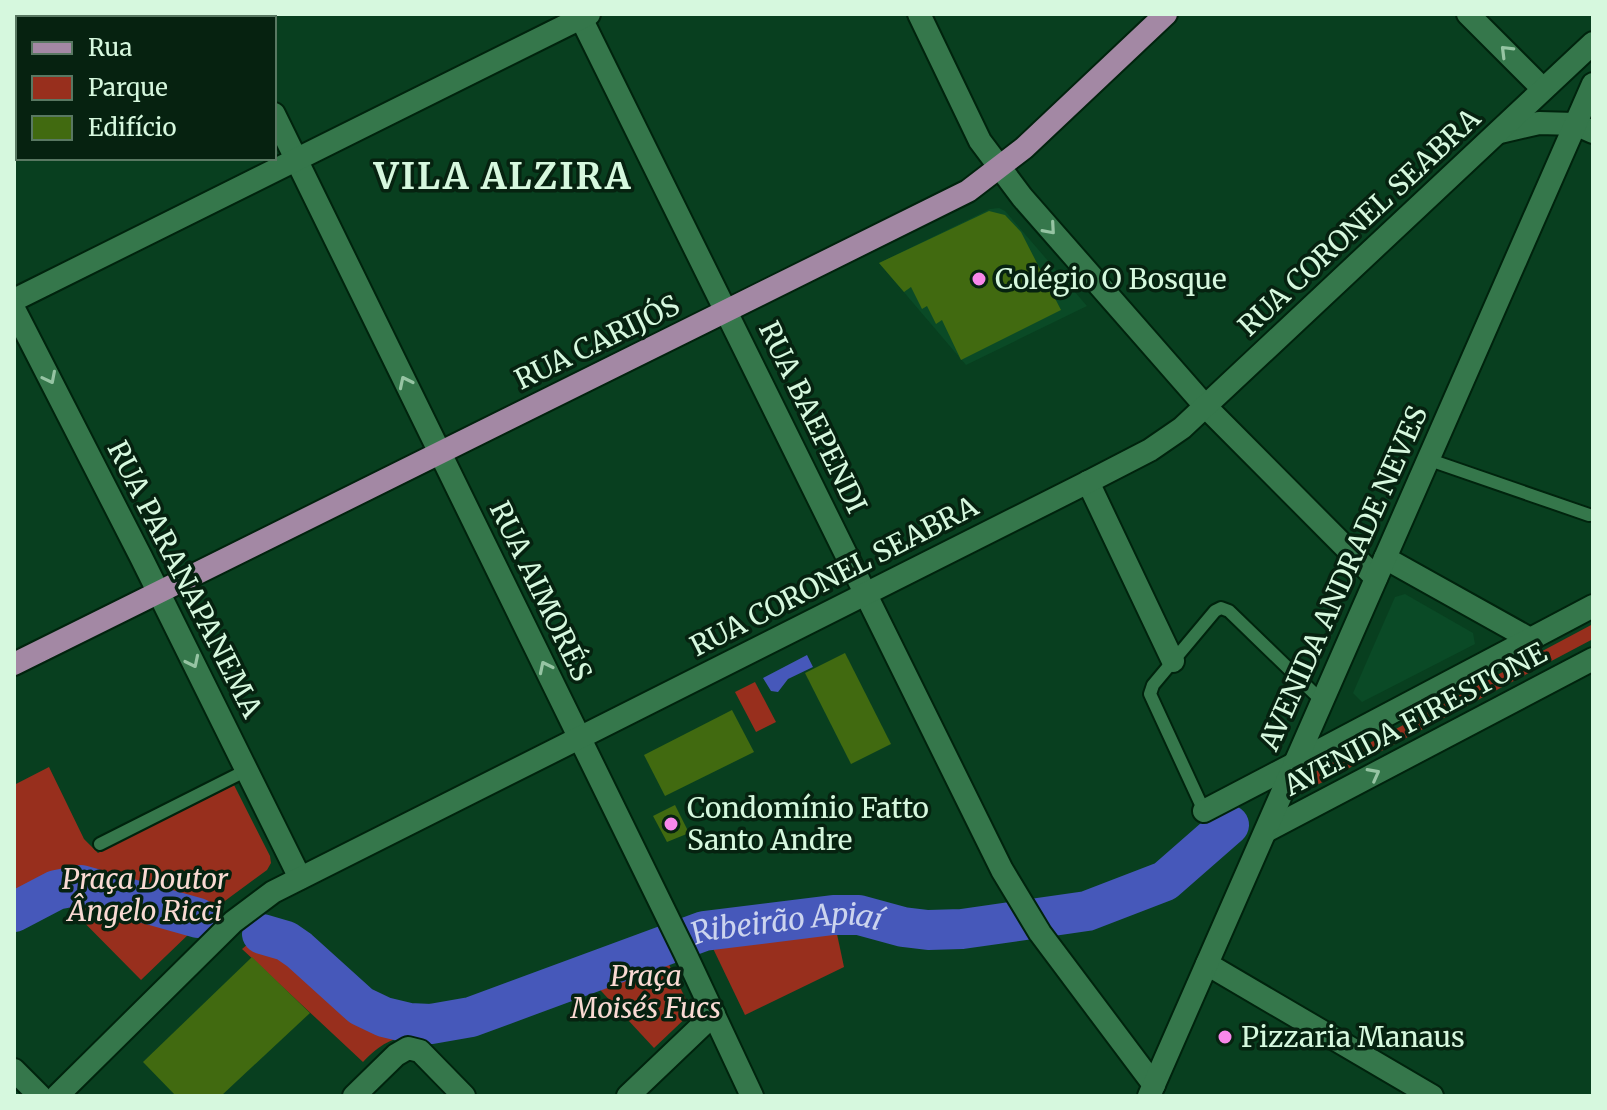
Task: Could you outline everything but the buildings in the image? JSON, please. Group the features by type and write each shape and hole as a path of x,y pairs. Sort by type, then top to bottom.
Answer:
{"main road":[{"name":"RUA CARIJÓS","path":"14,664 968,191 1000,168 1166,14"}],"street":[{"path":"919,14 980,141 1022,197 1206,407 1381,568 1530,639"},
{"path":"1468,14 1543,89"},
{"path":"14,300 583,15"},
{"name":"RUA BAEPENDI","path":"583,15 1002,870 1040,933 1151,1091"},
{"name":"RUA CORONEL SEABRA","path":"57,1096 233,922 273,892 1150,450 1206,407 1593,43"},
{"name":"AVENIDA ANDRADE NEVES","path":"1151,1091 1427,459 1584,128 1593,84"},
{"name":"RUA AIMORÉS","path":"276,118 752,1096"},
{"path":"1498,132 1539,123 1584,128"},
{"name":"RUA PARANAPANEMA","path":"14,309 300,878"},
{"path":"1088,482 1173,661"},
{"name":"AVENIDA FIRESTONE","path":"1204,811 1593,606"},
{"name":"AVENIDA FIRESTONE","path":"1266,831 1588,667"},
{"path":"1207,964 1432,1096"},
{"path":"628,1096 714,1014"},
{"path":"354,1096 396,1055 408,1048 420,1051 464,1096"},
{"path":"14,1070 40,1096"}],"lane":[{"path":"1427,459 1589,515"},
{"path":"1204,811 1150,694 1153,685 1215,611 1221,608 1229,611 1322,701"},
{"path":"100,844 247,770"}],"shaded area":[{"name":"Colégio O Bosque","path":"990,209 1005,211 1087,306 966,365 879,263"},
{"path":"1405,594 1473,633 1475,644 1362,702 1353,693 1395,597"}],"green space":[{"path":"1593,624 1593,639 1319,784 1311,781 1313,773"},
{"path":"755,682 776,722 756,732 735,692"},
{"name":"Praça Doutor Ângelo Ricci","path":"49,767 84,839 98,853 234,785 271,863 267,870 218,906 141,980 57,895 78,882 64,876 14,903 14,785"},
{"path":"834,920 844,967 745,1015 708,938"},
{"path":"272,924 356,1007 435,1039 395,1039 379,1047 363,1062 242,949"},
{"name":"Praça Moisés Fucs","path":"662,950 692,1012 654,1048 590,979"}],"water":[{"path":"807,655 813,667 788,679 778,692 771,691 763,678"}],"waterway":[{"name":"Ribeirão Apiaí","path":"262,934 286,941 299,950 361,1006 384,1017 431,1024 471,1017 704,931 833,915 859,915 928,930 962,929 1087,911 1165,881 1229,825"},
{"name":"Ribeirão Apiaí","path":"14,912 56,890 81,885 198,918"}],"place":[{"name":"Colégio O Bosque","path":"979,279"},
{"name":"Condomínio Fatto Santo Andre","path":"671,824"},
{"name":"Pizzaria Manaus","path":"1225,1037"}],"district":[{"name":"VILA ALZIRA","path":"503,176"}]}
